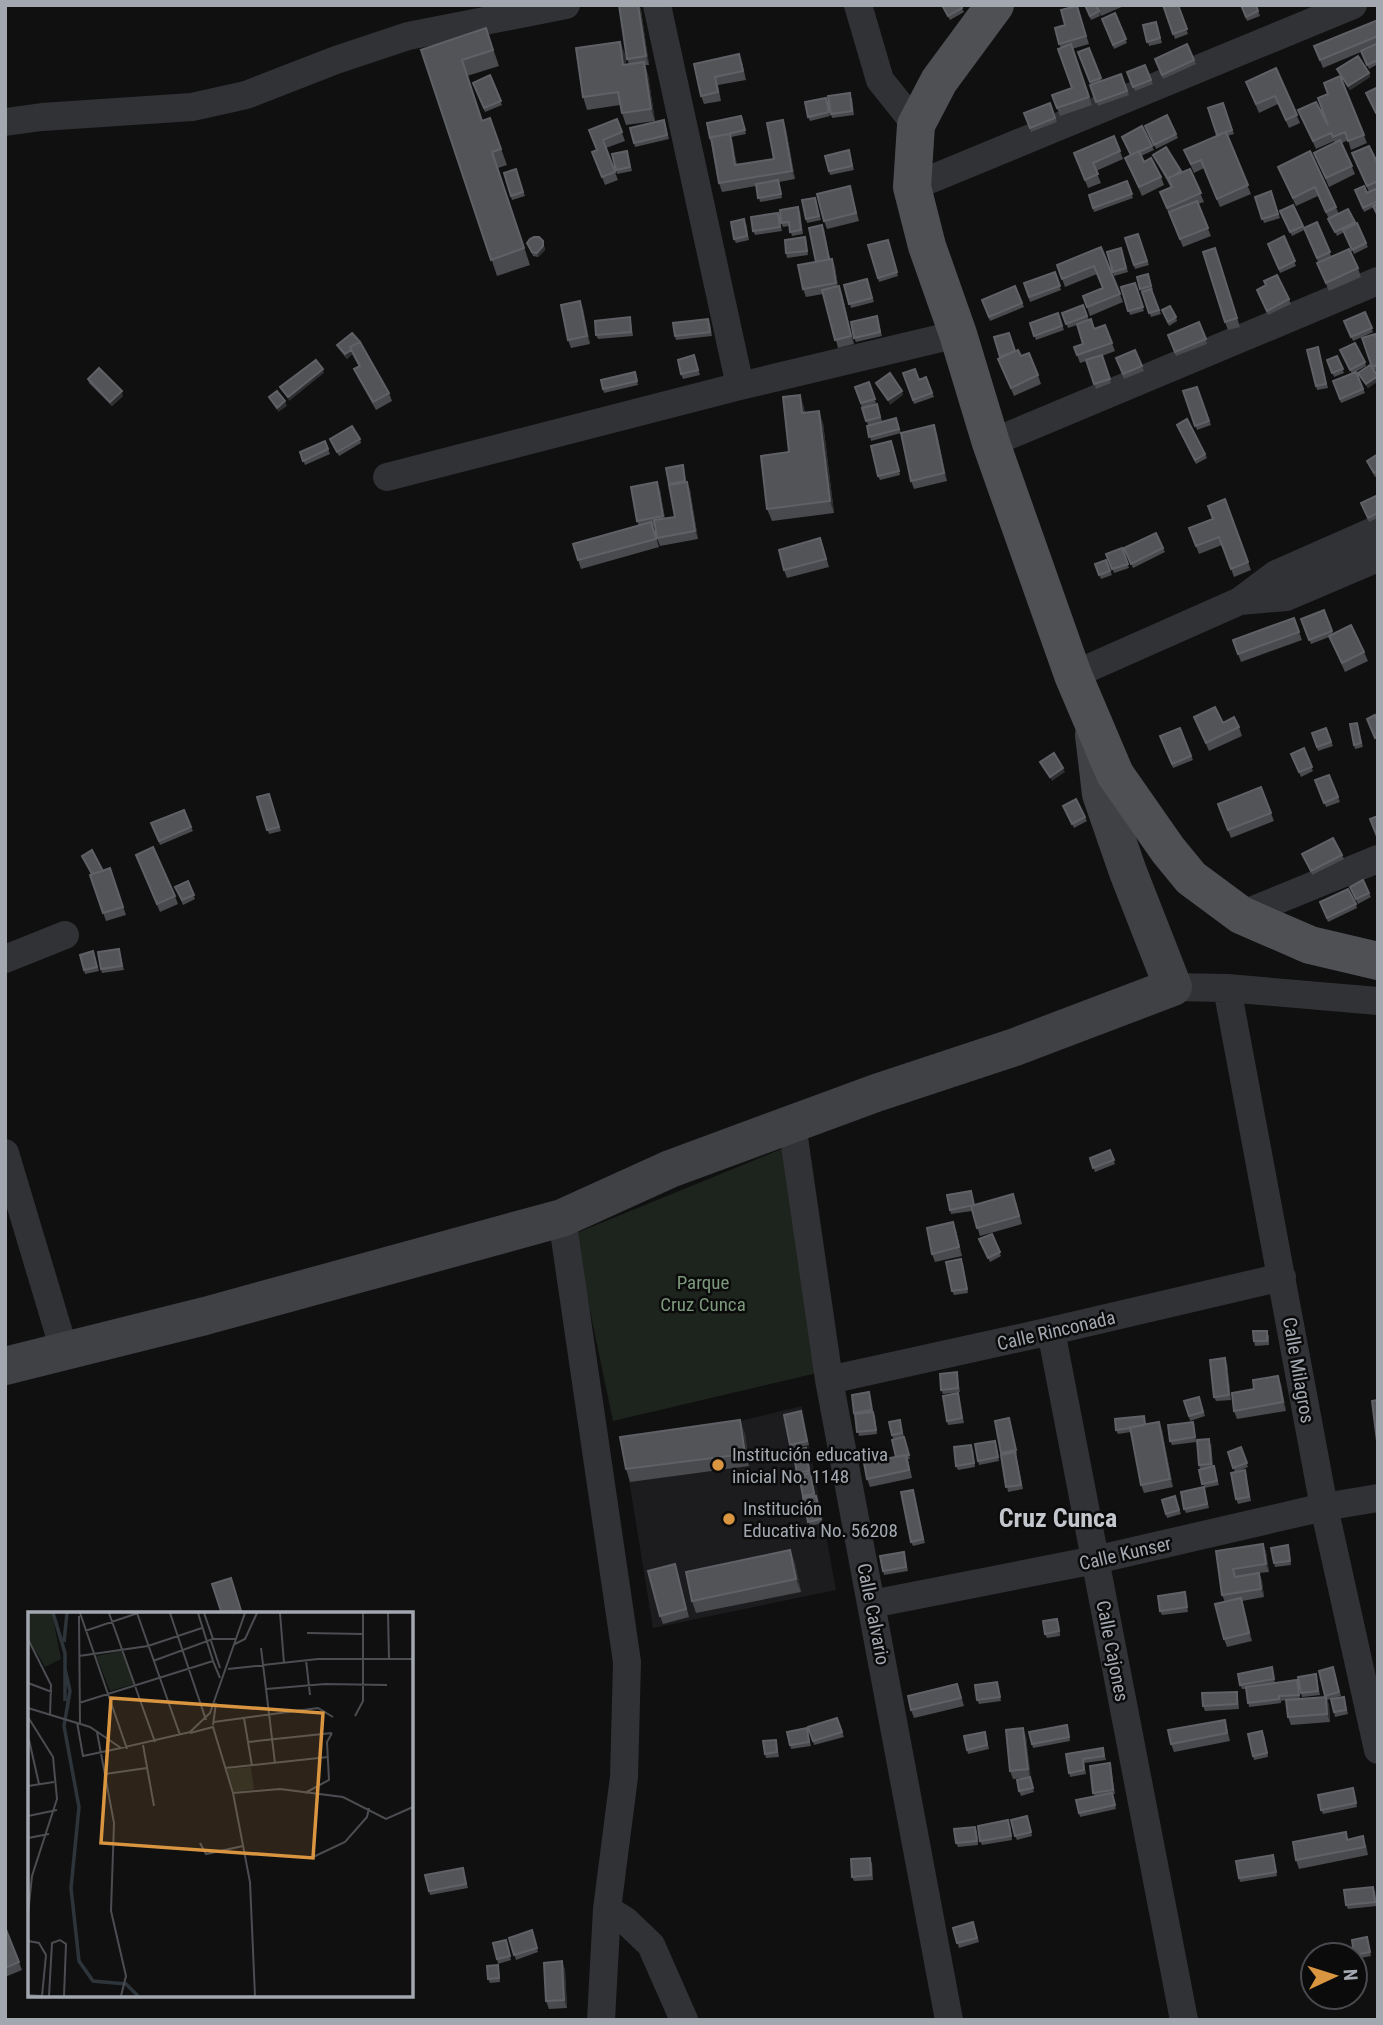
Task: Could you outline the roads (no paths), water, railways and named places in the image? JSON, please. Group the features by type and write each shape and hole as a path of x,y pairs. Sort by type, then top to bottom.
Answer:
{"main road":[{"path":"995,5 939,81 916,125 912,187 927,246 958,334 991,443 1073,675 1115,774 1191,878 1241,915 1310,945 1378,961"}],"street":[{"path":"5,122 192,107 246,95 324,64 408,36 566,5"},
{"path":"657,5 740,386"},
{"path":"858,5 880,80 916,125"},
{"path":"912,187 1353,5"},
{"path":"991,443 1378,281"},
{"path":"387,477 740,386 958,334"},
{"path":"1073,675 1240,601 1276,574 1378,529"},
{"path":"1240,601 1286,597 1378,558"},
{"path":"1093,721 1101,794 1173,987"},
{"path":"1241,915 1378,859"},
{"path":"5,959 65,935"},
{"path":"5,1366 218,1312 562,1218 670,1169 876,1093 1015,1047 1173,987 1227,988 1378,1001"},
{"name":"Calle Milagros","path":"1227,988 1324,1507 1378,1750"},
{"name":"Calle Calvario","path":"792,1124 829,1380 949,2020"},
{"path":"5,1153 64,1350"},
{"path":"562,1218 627,1662 624,1777 607,1909 601,2020"},
{"name":"Calle Rinconada","path":"829,1380 1282,1277"},
{"name":"Calle Cajones","path":"1051,1331 1184,2020"},
{"name":"Calle Kunser","path":"872,1604 1095,1560 1324,1507 1378,1498"},
{"path":"607,1909 626,1921 651,1945 684,2020"}],"place":[{"name":"Institución educativa inicial No. 1148","path":"718,1465"},
{"name":"Institución Educativa No. 56208","path":"729,1519"}],"district":[{"name":"Cruz Cunca","path":"1058,1518"}],"park label":[{"name":"Parque Cruz Cunca","path":"703,1293"}]}
